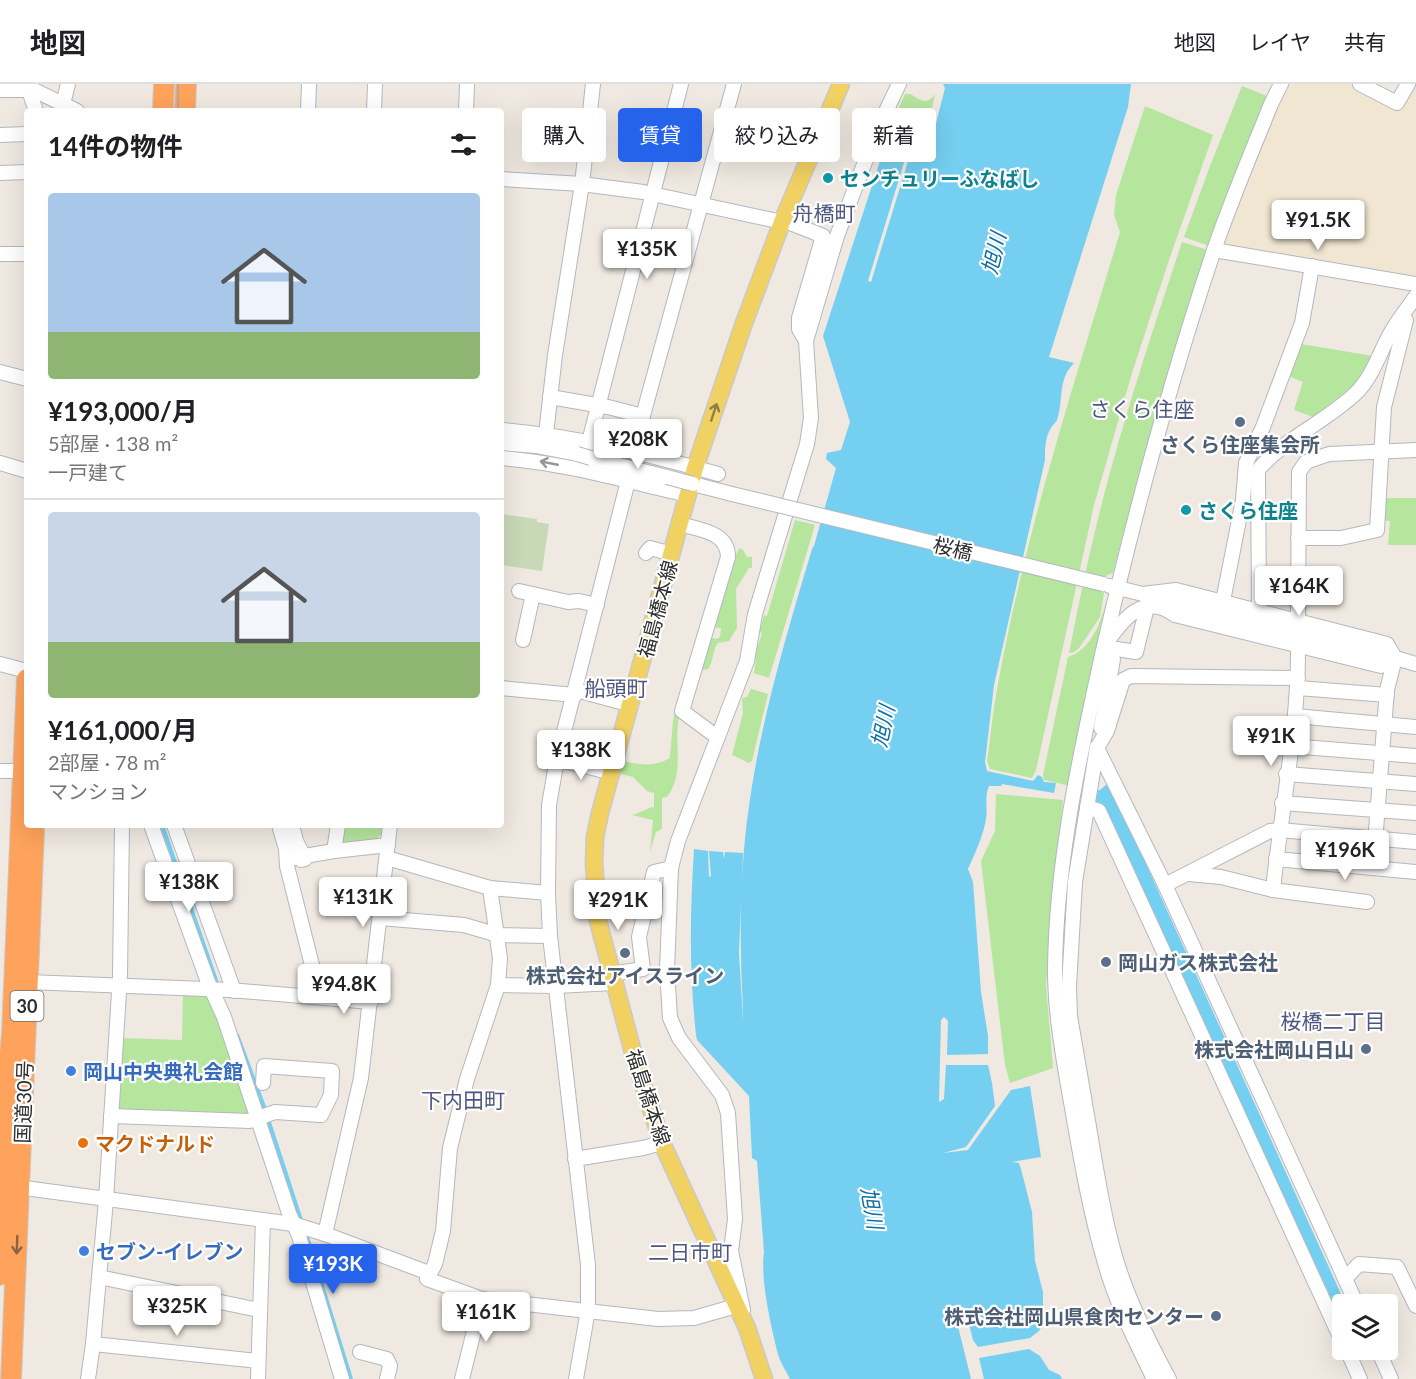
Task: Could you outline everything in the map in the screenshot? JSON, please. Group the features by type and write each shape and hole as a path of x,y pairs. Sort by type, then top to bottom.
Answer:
{"highway":[{"path":"163,108 164,84"},
{"path":"185,108 186,84"},
{"name":"国道30号","path":"11,1379 5,1109 12,1033 24,790"},
{"name":"国道30号","path":"14,982 34,828"},
{"name":"国道30号","path":"0,1275 7,1185"}],"main road":[{"name":"福島橋本線","path":"764,1379 747,1328 662,1143 634,1056 598,921 594,863 597,826 692,482 744,323 782,221 842,84"}],"street":[{"path":"56,99 68,84"},
{"path":"308,108 309,84"},
{"path":"374,108 375,84"},
{"path":"466,84 466,108"},
{"path":"590,108 593,84"},
{"path":"586,464 588,442 681,84"},
{"path":"633,452 734,84"},
{"path":"747,1328 731,1251 735,1219 728,1113 722,1095 679,1038 670,1018 667,969 671,868 678,841 747,661 755,614 807,444 812,418 806,341 837,236 876,130 899,84"},
{"path":"1154,1379 1132,1334 1106,1266 1088,1198 1056,1008 1055,970 1060,884 1069,812 1104,647 1163,412 1214,249 1270,104 1281,84"},
{"path":"1360,84 1397,103 1408,84"},
{"path":"30,88 35,108"},
{"path":"0,90 30,88 72,108"},
{"path":"0,135 24,134"},
{"path":"546,434 584,162"},
{"path":"0,172 24,172"},
{"path":"504,179 582,184 653,194 782,221 823,236 799,318 798,329 806,341"},
{"path":"1214,249 1416,284"},
{"path":"0,254 24,254"},
{"path":"1223,601 1243,500 1246,463 1263,428 1302,323 1312,266"},
{"path":"1298,538 1341,538 1377,530 1384,407 1411,320 1416,296"},
{"path":"1259,610 1258,470 1270,456 1334,412 1357,392 1371,374 1391,332 1411,320"},
{"path":"0,372 24,378"},
{"path":"550,397 643,416"},
{"path":"504,430 546,434 633,452 692,482"},
{"path":"504,443 536,446 577,454 586,464 628,481 692,482 718,474"},
{"path":"1298,621 1299,472 1306,462 1329,454 1416,450"},
{"path":"504,458 586,464 692,482"},
{"path":"0,463 24,470"},
{"path":"576,1379 588,1310 588,1265 550,936 549,805 557,759 628,481"},
{"name":"桜橋","path":"692,482 732,494 1103,584 1145,600 1170,605"},
{"path":"680,524 716,535 728,549 728,557 682,711 717,737"},
{"path":"645,553 650,548 672,554"},
{"path":"1104,647 1126,617 1145,600 1176,590 1386,644 1395,658 1387,694 1373,868"},
{"path":"519,591 568,602 579,601 597,605"},
{"path":"522,640 533,594"},
{"path":"1104,647 1136,652 1145,600"},
{"path":"1170,605 1175,615 1381,666 1395,658"},
{"path":"1170,605 1416,664"},
{"path":"1273,890 1282,803 1295,716 1298,645"},
{"path":"1104,647 1113,659 1076,882 1069,986 1070,1016 1113,1250 1132,1304 1169,1379"},
{"path":"0,664 24,670"},
{"path":"1097,748 1107,731 1123,680 1131,676 1298,683 1387,694"},
{"path":"504,688 575,693 631,705"},
{"path":"1295,716 1416,727"},
{"path":"1290,746 1416,756"},
{"path":"1097,748 1165,885 1352,1294"},
{"path":"557,759 612,773"},
{"path":"0,771 24,771"},
{"path":"1286,774 1416,784"},
{"path":"1282,803 1416,813"},
{"path":"1087,807 1099,811 1332,1319"},
{"path":"88,1379 106,1200 119,986 122,828"},
{"path":"152,828 262,1117 300,1226 299,1236 342,1379"},
{"path":"175,828 232,990"},
{"path":"277,828 320,997"},
{"path":"292,828 303,856"},
{"path":"334,851 338,828"},
{"path":"325,1234 361,1078 390,828"},
{"path":"1165,885 1270,831 1416,842"},
{"path":"287,861 334,851 387,852 490,888 548,892"},
{"path":"1276,860 1416,872"},
{"path":"498,985 556,986 613,978 644,969 639,937 651,881 654,872 671,868"},
{"path":"1186,874 1221,877 1273,890 1367,902"},
{"path":"490,888 500,958 498,985 468,1079 450,1148 443,1231 435,1264 427,1279 482,1299 658,1319 694,1318 736,1306"},
{"path":"380,918 464,926 498,935 550,936"},
{"path":"14,982 232,990 371,1002"},
{"path":"111,1116 250,1121 275,1112 321,1115 331,1095 332,1071 264,1066 263,1083"},
{"path":"1066,1073 1089,1127"},
{"path":"575,1159 662,1143"},
{"path":"7,1185 300,1226 429,1273"},
{"path":"258,1379 258,1310 263,1220"},
{"path":"1345,1279 1359,1264 1397,1267 1416,1306"},
{"path":"99,1277 258,1310"},
{"path":"462,1379 482,1299"},
{"path":"93,1344 258,1361"},
{"path":"360,1352 387,1359 390,1366 387,1379"},
{"path":"1351,1360 1360,1379"},
{"path":"1382,1360 1391,1379"}],"shaded area":[{"path":"1288,84 1351,84 1399,108 1412,84 1416,84 1416,279 1228,246 1225,243 1269,124"}],"green space":[{"path":"1242,86 1267,96 1209,246 1184,237"},
{"path":"905,94 911,94 927,101 935,94 932,108 899,108"},
{"path":"1145,106 1213,135 1132,373 1094,505 1036,770 1032,778 990,769 987,761 996,693 1009,626 1037,513 1120,232 1114,215 1116,195"},
{"path":"1182,242 1208,250 1146,452 1113,573 1107,575 1100,617 1079,648 1069,653 1088,561 1111,469"},
{"path":"1301,344 1373,356 1354,385 1313,417 1294,410 1303,382 1286,375"},
{"path":"1381,498 1416,498 1416,545 1388,545 1390,521 1380,520"},
{"path":"504,514 537,519 537,522 549,524 542,571 504,565"},
{"path":"795,520 815,525 769,678 754,673 756,658 754,651 755,646 758,646 762,633 759,632 764,615 767,616"},
{"path":"739,548 747,557 752,557 752,568 749,568 736,589 737,628 729,641 718,643 710,666 703,670 700,667 708,637 717,639 720,637 721,628 711,627 734,555"},
{"path":"1106,601 1070,786 1044,780 1043,775 1068,657 1083,649 1089,642 1098,626"},
{"path":"683,686 677,734 677,771 667,797 662,798 662,829 656,832 650,852 653,820 632,815 654,807 654,793 647,791 633,777 617,773 621,761 652,764 670,758 673,720"},
{"path":"751,689 768,694 752,761 749,763 732,755 743,713 742,699 747,697"},
{"path":"996,794 1063,800 1046,985 1053,1068 1010,1083 1005,1065 981,861 995,831"},
{"path":"341,828 383,828 377,839 343,845 339,842"},
{"path":"183,993 206,994 214,1001 252,1114 249,1117 122,1112 116,1106 121,1038 182,1040"}],"water":[{"name":"旭川","path":"943,84 1131,84 1128,107 1049,357 1074,363 1065,376 1057,420 1046,439 1045,460 994,685 985,762 987,771 1033,781 1038,775 1044,782 1056,783 1054,793 1002,784 1001,786 989,786 985,826 968,869 973,882 988,1054 947,1055 948,1021 944,1017 941,1020 939,1102 944,1099 946,1065 988,1065 995,1106 966,1147 943,1153 968,1150 1011,1090 1030,1086 1041,1157 1012,1162 1019,1163 1032,1212 1035,1261 1043,1292 1043,1324 1039,1331 1030,1338 978,1347 973,1340 965,1308 956,1307 954,1310 971,1379 790,1379 778,1354 769,1317 763,1263 757,1161 752,1158 749,1096 697,1040 696,1035 691,942 694,849 708,851 709,877 711,876 709,851 723,852 724,859 725,852 743,853 739,952 743,1021 742,879 754,773 793,612 836,468 826,459 827,453 841,450 850,422 823,336 880,162 904,162 868,281 871,282 908,162 936,162 936,123 945,88"},
{"path":"1106,785 1114,787 1131,831 1341,1294 1332,1294 1332,1300 1104,806 1091,801 1093,790 1100,790"},
{"path":"1029,1349 1040,1356 1049,1370 1060,1375 1062,1379 984,1379 979,1358"}],"waterway":[{"path":"163,828 218,986"},
{"path":"237,1035 266,1112"},
{"path":"268,1119 302,1223"},
{"path":"306,1233 351,1379"}],"tram line":[{"path":"178,84 178,108"}],"place":[{"name":"センチュリーふなばし","path":"828,178"},
{"name":"さくら住座集会所","path":"1240,422"},
{"name":"さくら住座","path":"1186,510"},
{"name":"株式会社アイスライン","path":"625,953"},
{"name":"岡山ガス株式会社","path":"1106,962"},
{"name":"株式会社岡山日山","path":"1366,1049"},
{"name":"岡山中央典礼会館","path":"71,1071"},
{"name":"マクドナルド","path":"83,1143"},
{"name":"セブン-イレブン","path":"84,1251"},
{"name":"株式会社岡山県食肉センター","path":"1216,1316"}],"district":[{"name":"舟橋町","path":"824,212"},
{"name":"さくら住座","path":"1142,408"},
{"name":"船頭町","path":"616,687"},
{"name":"桜橋二丁目","path":"1333,1020"},
{"name":"下内田町","path":"463,1099"},
{"name":"二日市町","path":"690,1251"}]}
